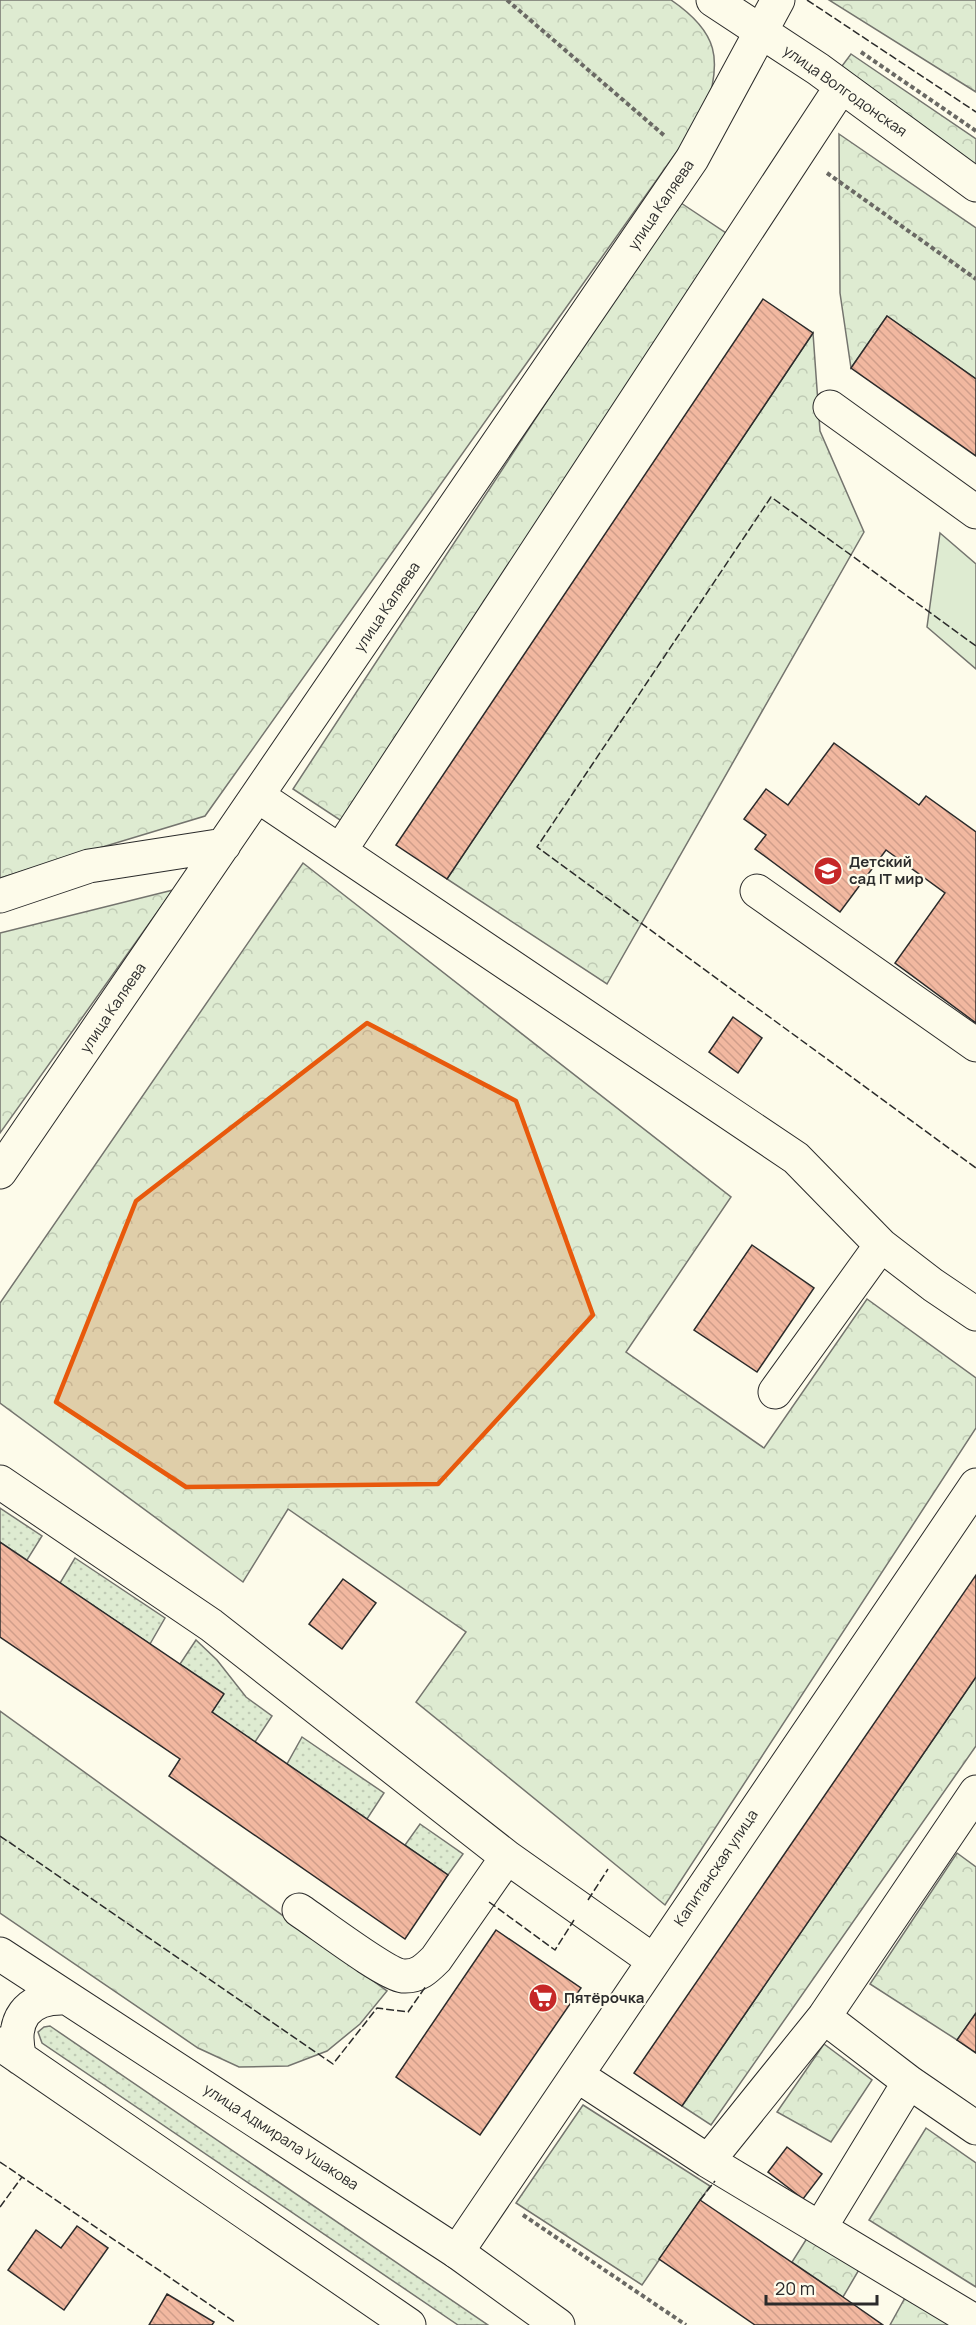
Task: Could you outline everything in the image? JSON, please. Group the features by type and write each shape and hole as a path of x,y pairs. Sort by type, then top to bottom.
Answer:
{"street":[{"name":"улица Волгодонская","path":"713,0 818,69 976,185"},
{"name":"улица Каляева","path":"0,1172 692,159 778,0"},
{"path":"340,851 841,87"},
{"path":"830,407 976,512"},
{"path":"258,796 796,1158 881,1245 933,1285 976,1314"},
{"path":"0,896 89,866 224,845"},
{"path":"757,891 976,1045"},
{"path":"775,1392 881,1245"},
{"path":"0,1482 211,1625 507,1857 654,1961"},
{"name":"Капитанская улица","path":"457,2252 976,1485"},
{"path":"708,2161 824,2017 967,1826 976,1792"},
{"path":"299,1910 395,1975 417,1974 435,1959 507,1857"},
{"name":"улица Адмирала Ушакова","path":"0,1954 457,2252 558,2325"},
{"path":"66,1998 54,1997 42,2000 23,2013 16,2044 10,2051 409,2325"},
{"path":"824,2017 909,2082 976,2128"},
{"path":"578,2076 708,2161 976,2322"},
{"path":"820,2228 909,2082"}],"path":[{"path":"507,0 692,159"},
{"path":"859,51 976,130"},
{"path":"799,153 976,279"},
{"path":"495,2196 686,2325"}],"highlighted area":[{"path":"367,1023 516,1101 593,1315 438,1484 186,1487 56,1402 136,1201"}],"green space":[{"path":"0,0 671,0 699,24 707,36 715,62 711,93 705,112 205,816 0,878"},
{"path":"829,0 976,0 976,92"},
{"path":"851,54 976,139 976,166 839,70"},
{"path":"839,134 976,228 976,379 887,316 851,368 840,293"},
{"path":"678,201 729,235 343,822 293,789"},
{"path":"813,333 820,431 864,532 607,984 447,879"},
{"path":"940,533 976,564 976,669 927,627"},
{"path":"303,863 731,1197 626,1352 764,1448 867,1299 976,1378 976,1428 665,1905 416,1702 466,1632 288,1509 243,1582 0,1403 0,1303"},
{"path":"173,890 0,1133 0,933"},
{"path":"0,1508 42,1536 27,1560 0,1542"},
{"path":"75,1558 165,1618 150,1644 60,1583"},
{"path":"196,1640 217,1660 246,1697 272,1716 255,1742 212,1712 223,1693 180,1664"},
{"path":"976,1677 976,1746 711,2125 682,2106"},
{"path":"0,1711 387,1991 360,2024 327,2051 288,2066 239,2067 198,2048 0,1913"},
{"path":"302,1737 384,1793 367,1819 287,1764"},
{"path":"420,1824 463,1854 448,1875 405,1845"},
{"path":"957,1853 976,1867 976,2013 957,2040 870,1984"},
{"path":"50,2026 488,2325 458,2325 42,2043 38,2032"},
{"path":"824,2044 872,2080 831,2142 777,2112"},
{"path":"583,2105 710,2186 642,2285 516,2203"},
{"path":"926,2128 976,2163 976,2287 869,2220"},
{"path":"809,2235 860,2268 843,2297 792,2262"},
{"path":"906,2296 951,2325 890,2325"}],"building":[{"path":"763,299 813,333 447,879 396,845"},
{"path":"887,316 976,379 976,456 851,368"},
{"name":"Детский сад IT мир","path":"834,743 919,805 926,796 976,832 976,1023 895,963 945,893 886,850 840,912 755,849 766,835 744,819 766,789 788,805"},
{"path":"733,1017 762,1038 738,1073 709,1052"},
{"path":"752,1245 814,1288 757,1372 694,1330"},
{"path":"0,1542 224,1694 212,1712 448,1875 405,1939 169,1776 180,1759 0,1637"},
{"path":"976,1575 976,1677 682,2106 634,2073"},
{"path":"343,1579 376,1603 342,1649 309,1624"},
{"path":"496,1930 581,1988 480,2135 396,2077"},
{"path":"976,2013 976,2053 957,2040"},
{"path":"787,2147 822,2174 803,2199 768,2172"},
{"path":"700,2200 883,2325 755,2325 659,2259"},
{"path":"77,2226 108,2248 64,2310 8,2270 36,2230 61,2248"},
{"path":"167,2294 214,2322 212,2325 149,2325"}],"fence":[{"path":"807,0 976,112"},
{"path":"976,646 771,497 537,847 976,1168"},
{"path":"0,1836 333,2064 377,2008 408,2012 426,1986"},
{"path":"588,1900 608,1869"},
{"path":"489,1902 555,1950 574,1920"},
{"path":"0,2162 235,2322"},
{"path":"0,2207 22,2177"},
{"path":"700,2200 715,2181"}],"place":[{"name":"Детский сад IT мир","path":"828,871"},
{"name":"Пятёрочка","path":"543,1998"}]}
